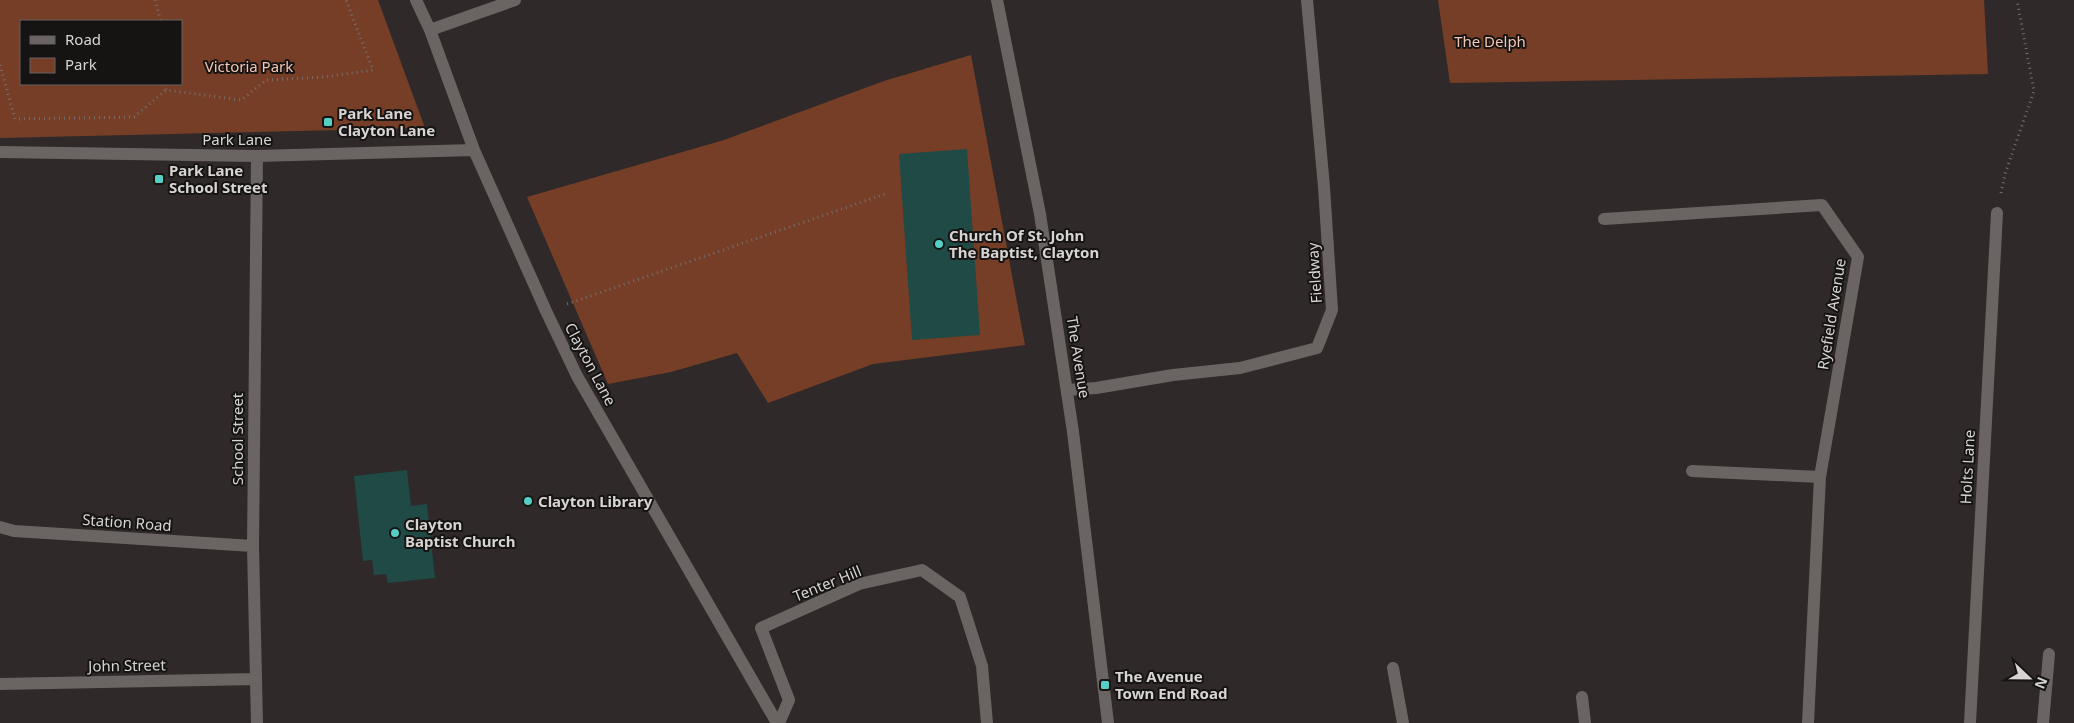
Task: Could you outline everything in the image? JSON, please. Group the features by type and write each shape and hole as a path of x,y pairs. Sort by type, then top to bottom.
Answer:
{"street":[{"name":"Clayton Lane","path":"416,0 430,30 474,150 546,312 577,376 778,723"},
{"path":"430,30 516,0"},
{"name":"The Avenue","path":"997,0 1040,214 1067,390 1108,723"},
{"name":"Fieldway","path":"1067,390 1096,388 1172,375 1240,368 1317,348 1332,310 1324,187 1306,0"},
{"name":"Park Lane","path":"0,152 257,156 474,150"},
{"name":"School Street","path":"257,156 253,546 257,723"},
{"name":"Ryefield Avenue","path":"1604,219 1822,205 1858,257 1820,477 1808,723"},
{"name":"Holts Lane","path":"1970,723 1997,213"},
{"path":"1692,471 1820,477"},
{"name":"Station Road","path":"0,527 14,531 253,546"},
{"name":"Tenter Hill","path":"778,723 789,700 761,628 859,584 922,570 960,598 982,666 987,723"},
{"path":"2043,723 2049,654"},
{"path":"1393,668 1403,723"},
{"name":"John Street","path":"0,684 256,679"},
{"path":"1582,697 1585,723"}],"path":[{"path":"155,0 161,20"},
{"path":"0,65 16,119 134,117 166,90 241,100 266,80 324,77 373,70 346,0"},
{"path":"1997,213 2005,174 2034,91 2017,0"},
{"path":"164,85 166,90"},
{"path":"546,312 885,194"}],"green space":[{"name":"Victoria Park","path":"0,0 378,0 425,128 0,138"},
{"name":"The Delph","path":"1438,0 1984,0 1988,74 1450,83"},
{"path":"971,55 1025,345 873,364 768,403 737,353 671,372 608,384 527,197 724,140 884,81"}],"building":[{"name":"Church Of St. John The Baptist, Clayton","path":"967,149 980,335 912,340 899,154"},
{"name":"Clayton Baptist Church","path":"407,470 411,506 427,504 435,578 388,583 386,574 374,575 372,560 363,561 354,476"}],"place":[{"name":"Park Lane Clayton Lane","path":"328,122"},
{"name":"Park Lane School Street","path":"159,179"},
{"name":"Church Of St. John The Baptist, Clayton","path":"939,244"},
{"name":"Clayton Library","path":"528,501"},
{"name":"Clayton Baptist Church","path":"395,533"},
{"name":"The Avenue Town End Road","path":"1105,685"}]}
